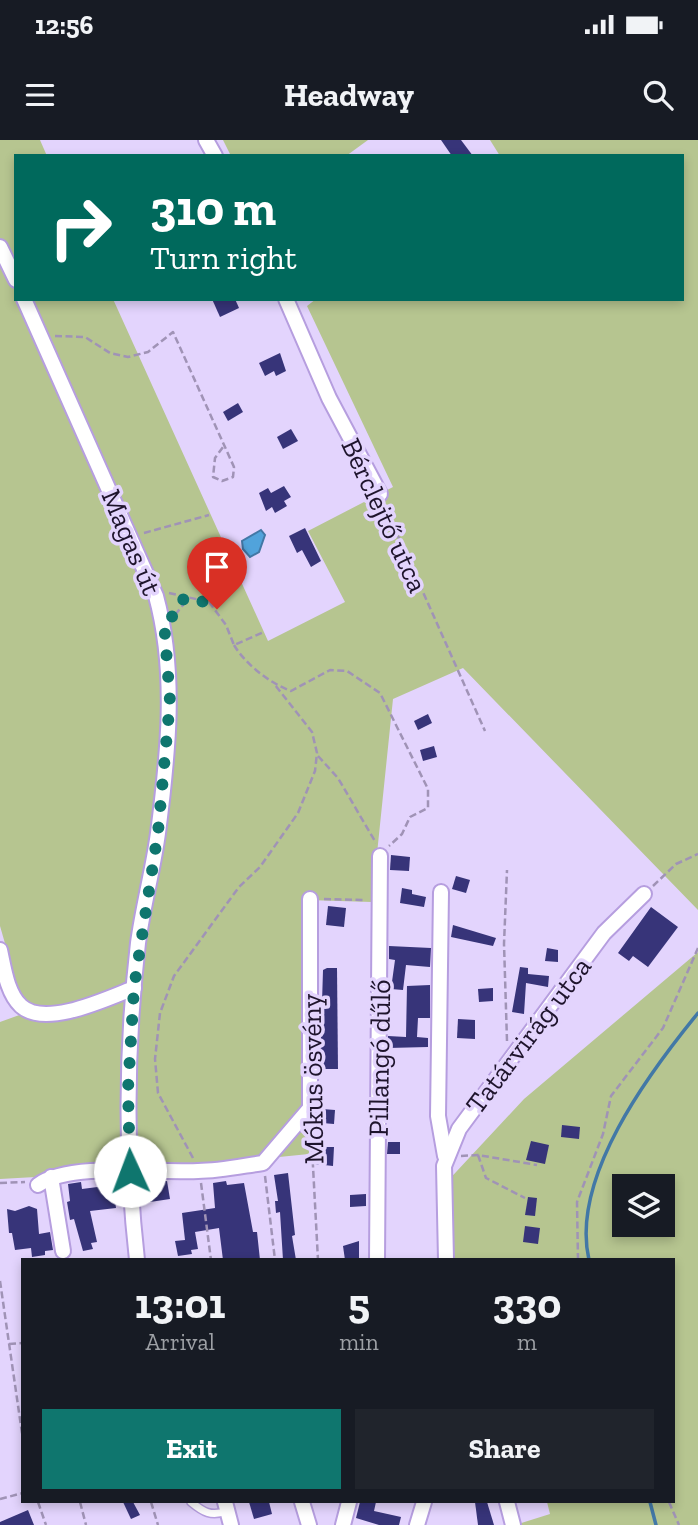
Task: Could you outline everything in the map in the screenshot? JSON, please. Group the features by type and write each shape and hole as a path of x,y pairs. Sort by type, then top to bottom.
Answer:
{"street":[{"path":"0,247 14,277"},
{"path":"0,277 7,262"},
{"name":"Magas út","path":"25,301 153,587 164,622 170,701 158,832 134,988 128,1089 130,1171 137,1258"},
{"name":"Bérclejtő utca","path":"287,301 328,398 380,494"},
{"name":"Pillangó dűlő","path":"377,1258 379,852"},
{"path":"441,892 438,1116 445,1156"},
{"name":"Tatárvirág utca","path":"446,1258 443,1186 445,1156 471,1108 604,933 644,894"},
{"name":"Mókus ösvény","path":"310,899 310,1108"},
{"path":"0,950 10,989 20,1005 35,1015 44,1016 79,1007 134,988"},
{"path":"38,1185 51,1177 130,1171 200,1171 263,1163 310,1108"},
{"path":"51,1177 63,1251"},
{"path":"302,1503 309,1525"},
{"path":"343,1525 349,1503"},
{"path":"418,1525 424,1503"},
{"path":"507,1503 513,1525"}],"lane":[{"path":"192,1503 201,1511 215,1515 228,1512"}],"path":[{"path":"41,335 85,337 110,353 128,357 148,352 173,332 234,467 233,477 222,481 213,477 212,468 223,447"},
{"name":"Bérclejtő utca","path":"380,494 485,730"},
{"path":"130,537 209,515"},
{"path":"209,603 241,574"},
{"path":"153,587 209,603 226,625 240,655 275,685 312,732 317,754 315,771 299,813 260,867 239,887 174,976 159,1013 155,1059 158,1093 200,1171 211,1258"},
{"path":"164,622 180,611 184,597"},
{"path":"234,645 264,632"},
{"path":"275,685 291,691 330,670 347,671 380,693 428,789 428,808 410,817 402,834 379,852 338,778 317,754"},
{"path":"644,894 676,864 698,854"},
{"path":"507,870 504,944 507,1059"},
{"path":"310,899 372,900"},
{"path":"578,1258 577,1202 603,1134 611,1096 663,1028 698,948"},
{"name":"Mókus ösvény","path":"310,1108 318,1258"},
{"path":"478,1155 486,1178 525,1198"},
{"path":"445,1156 478,1155 537,1165"},
{"path":"263,1163 275,1258"},
{"path":"0,1184 25,1182 38,1185"},
{"path":"0,1281 21,1426"},
{"path":"9,1344 21,1343"},
{"path":"0,1499 21,1494"},
{"path":"38,1503 46,1525"},
{"path":"80,1503 86,1525"},
{"path":"151,1503 158,1525"},
{"path":"669,1503 679,1525"}],"green space":[{"path":"0,140 40,140 46,154 14,154 14,301 114,301 268,641 345,602 308,531 393,487 307,306 313,301 684,301 684,154 499,154 490,140 698,140 698,910 463,668 393,699 372,902 307,900 309,1154 142,1171 0,1179 0,1022 25,1013 0,926"},
{"path":"223,140 368,140 349,154 230,154"},
{"path":"698,952 698,1525 515,1525 550,1514 547,1503 675,1503 675,1258 446,1258 443,1186 524,1099"}],"water":[{"path":"261,530 265,535 259,552 250,557 243,549 242,541"}],"building":[{"path":"441,140 461,140 472,154 451,154"},
{"path":"213,301 236,301 239,308 220,317"},
{"path":"280,353 286,371 276,376 274,371 265,376 259,363"},
{"path":"238,403 243,412 228,421 223,412"},
{"path":"291,429 298,441 283,449 277,437"},
{"path":"284,486 291,497 284,501 287,506 275,513 272,507 266,511 259,493 268,488 271,493"},
{"path":"305,528 321,561 311,567 302,550 297,553 289,536"},
{"path":"428,714 432,723 418,730 414,721"},
{"path":"434,746 437,757 423,761 420,750"},
{"path":"391,855 410,857 409,871 390,870"},
{"path":"456,876 470,880 466,893 452,889"},
{"path":"402,888 412,890 412,894 426,897 424,907 400,903"},
{"path":"328,906 346,908 344,927 326,925"},
{"path":"651,907 678,927 648,967 633,956 629,961 618,953"},
{"path":"453,925 496,938 493,946 451,937"},
{"path":"389,946 431,948 430,967 406,965 403,990 391,989 395,960 389,959"},
{"path":"547,948 558,950 558,962 545,961"},
{"path":"520,967 528,968 528,974 549,976 548,987 526,983 524,1014 512,1012"},
{"path":"337,968 338,1069 320,1069 323,970"},
{"path":"430,985 430,1018 418,1018 417,1037 428,1038 428,1047 388,1048 388,1036 406,1037 407,986"},
{"path":"493,988 493,1001 479,1002 478,989"},
{"path":"458,1019 475,1020 475,1039 457,1038"},
{"path":"322,1109 335,1110 334,1124 322,1123"},
{"path":"562,1125 580,1127 579,1139 561,1137"},
{"path":"531,1141 549,1145 545,1164 526,1160"},
{"path":"388,1142 400,1142 400,1154 387,1154"},
{"path":"324,1147 334,1147 333,1166 315,1164 315,1155 324,1155"},
{"path":"288,1173 296,1258 283,1258 274,1175"},
{"path":"167,1181 170,1199 150,1202 147,1182"},
{"path":"81,1182 82,1189 113,1185 116,1208 90,1211 97,1242 91,1243 93,1249 83,1251 74,1219 70,1220 67,1202 70,1201 68,1184"},
{"path":"213,1183 244,1183 253,1232 257,1232 260,1258 223,1258 219,1228 195,1232 198,1249 191,1250 192,1254 178,1256 175,1241 185,1240 182,1213 215,1208"},
{"path":"366,1194 366,1206 350,1207 350,1195"},
{"path":"528,1197 537,1198 535,1216 525,1215"},
{"path":"29,1206 37,1209 39,1234 50,1232 53,1250 45,1251 45,1255 32,1257 31,1248 15,1250 12,1233 9,1233 7,1209 15,1211"},
{"path":"525,1226 540,1228 538,1244 523,1242"},
{"path":"359,1241 359,1258 345,1258 343,1246"},
{"path":"123,1503 134,1503 140,1515 131,1519"},
{"path":"249,1503 269,1503 272,1514 254,1519"},
{"path":"360,1503 376,1503 374,1511 401,1517 399,1525 379,1525 356,1518"},
{"path":"475,1503 487,1503 494,1525 478,1525"},
{"path":"28,1510 34,1525 0,1525 0,1522"}],"waterway":[{"path":"589,1258 586,1228 591,1195 602,1162 637,1096 698,1013"},
{"path":"650,1503 656,1525"}],"route":[{"path":"130,1171 128,1089 134,988 139,938 158,832 170,701 164,622 180,611 184,597 209,603 217,609"}]}
